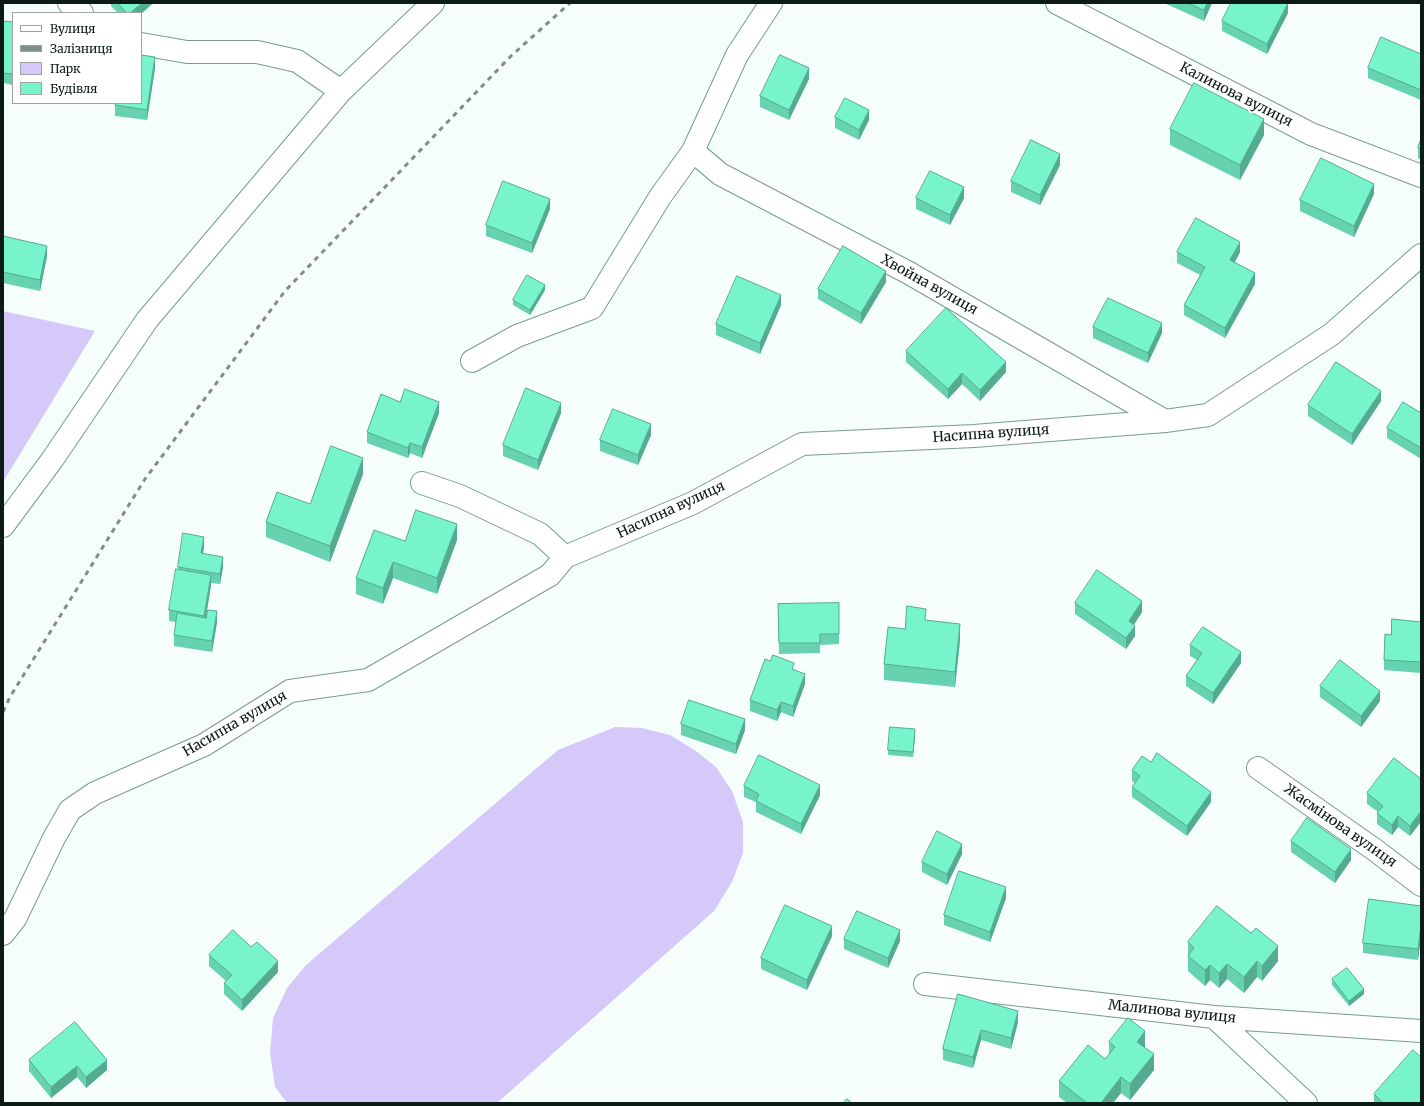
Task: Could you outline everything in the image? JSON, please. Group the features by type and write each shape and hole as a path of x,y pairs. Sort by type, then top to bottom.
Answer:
{"street":[{"path":"69,3 81,12"},
{"path":"3,526 52,460 147,320 341,91 433,3"},
{"path":"472,361 518,336 592,308 660,197 693,151 737,55 771,3"},
{"name":"Калинова вулиця","path":"1057,3 1311,134 1421,176"},
{"path":"142,44 187,52 257,52 296,61 341,91"},
{"name":"Хвойна вулиця","path":"693,151 720,174 908,273 1165,421"},
{"name":"Насипна вулиця","path":"3,934 15,919 54,838 70,810 95,793 204,745 290,691 368,680 550,575 565,557 693,503 802,444 974,436 1165,421 1208,415 1332,334 1421,255"},
{"path":"422,483 460,496 540,534 565,557"},
{"name":"Жасмінова вулиця","path":"1258,768 1375,850 1421,885"},
{"name":"Малинова вулиця","path":"924,984 1214,1017 1421,1030"},
{"path":"1214,1017 1306,1103"}],"green space":[{"path":"3,311 95,331 3,482"},
{"path":"615,727 642,728 670,735 696,751 716,767 732,791 743,822 743,853 732,882 714,911 497,1103 287,1103 275,1087 270,1053 273,1018 287,988 306,965 558,750"}],"building":[{"path":"118,3 142,3 131,12 126,12"},
{"path":"1188,3 1207,3 1204,10"},
{"path":"1231,3 1288,3 1267,44 1222,21"},
{"path":"3,21 12,22 12,74 3,73"},
{"path":"1381,37 1421,54 1421,90 1368,68"},
{"path":"142,55 155,57 147,110 115,105 142,104"},
{"path":"780,55 809,68 789,110 760,96"},
{"path":"1194,83 1264,119 1240,165 1170,129"},
{"path":"845,98 869,110 859,130 835,117"},
{"path":"1421,139 1421,149 1418,148"},
{"path":"1031,140 1060,154 1040,195 1011,181"},
{"path":"1321,158 1374,184 1354,226 1300,200"},
{"path":"930,171 964,187 950,215 916,198"},
{"path":"503,181 550,199 532,243 486,225"},
{"path":"1196,218 1240,242 1230,260 1255,273 1225,328 1184,305 1205,267 1177,252"},
{"path":"3,236 47,246 40,280 3,272"},
{"path":"843,246 886,271 861,313 818,289"},
{"path":"527,275 545,285 530,310 513,300"},
{"path":"737,276 781,295 760,343 716,324"},
{"path":"1108,298 1162,323 1148,353 1093,327"},
{"path":"946,308 1006,362 980,390 962,373 948,389 906,351"},
{"path":"1336,362 1381,391 1352,434 1308,405"},
{"path":"526,388 561,403 538,460 503,445"},
{"path":"405,389 439,402 422,447 410,443 408,448 367,432 381,394 400,402"},
{"path":"1403,402 1421,413 1421,448 1387,428"},
{"path":"613,409 651,424 638,455 600,440"},
{"path":"331,446 363,458 330,546 266,522 277,492 310,504"},
{"path":"416,510 457,524 437,578 393,562 383,588 356,578 374,530 405,541"},
{"path":"183,533 204,537 201,553 223,557 220,574 178,567"},
{"path":"176,569 211,575 204,616 169,610"},
{"path":"1097,570 1142,601 1129,621 1135,626 1126,638 1075,603"},
{"path":"839,603 839,634 820,634 820,643 779,643 778,604"},
{"path":"907,606 926,609 925,620 960,624 955,672 884,664 888,627 905,629"},
{"path":"208,610 217,611 212,641 174,635 177,613 206,618"},
{"path":"1392,619 1421,622 1421,662 1384,660 1385,634 1391,635"},
{"path":"1203,627 1241,652 1213,693 1186,676 1202,653 1190,645"},
{"path":"773,655 794,663 792,669 805,674 793,706 781,702 777,710 750,700 765,659 770,661"},
{"path":"1340,660 1380,691 1361,716 1320,686"},
{"path":"689,700 745,719 736,744 681,724"},
{"path":"890,727 915,729 913,752 888,750"},
{"path":"1157,753 1211,792 1187,826 1132,787 1140,776 1132,770 1142,756 1151,762"},
{"path":"759,755 820,785 801,824 756,801 759,794 744,786"},
{"path":"1394,758 1421,779 1421,811 1410,826 1398,816 1392,825 1377,813 1383,806 1367,793"},
{"path":"1307,818 1351,849 1335,872 1291,841"},
{"path":"937,831 962,844 947,874 922,862"},
{"path":"959,871 1006,887 990,932 944,915"},
{"path":"1369,899 1421,906 1421,926 1418,949 1363,943"},
{"path":"785,905 832,926 807,980 761,958"},
{"path":"1217,906 1251,933 1256,928 1278,946 1262,966 1257,961 1244,977 1227,964 1219,973 1210,965 1205,970 1188,956 1194,948 1188,942"},
{"path":"857,911 900,930 888,958 844,939"},
{"path":"233,930 251,947 257,942 278,961 242,1000 224,983 232,975 209,955"},
{"path":"1347,968 1364,989 1349,1001 1332,979"},
{"path":"958,994 1018,1011 1011,1038 981,1030 973,1057 943,1049"},
{"path":"1128,1018 1145,1031 1137,1042 1154,1054 1130,1084 1121,1077 1101,1103 1087,1103 1059,1081 1088,1045 1105,1059 1115,1047 1109,1042"},
{"path":"75,1022 107,1060 86,1077 77,1066 51,1087 29,1060"},
{"path":"1413,1050 1421,1057 1421,1101 1419,1103 1383,1103 1374,1094"},
{"path":"847,1099 852,1103 843,1103"}],"railway":[{"path":"3,712 10,697 145,479 285,291 511,56 570,3"}]}
